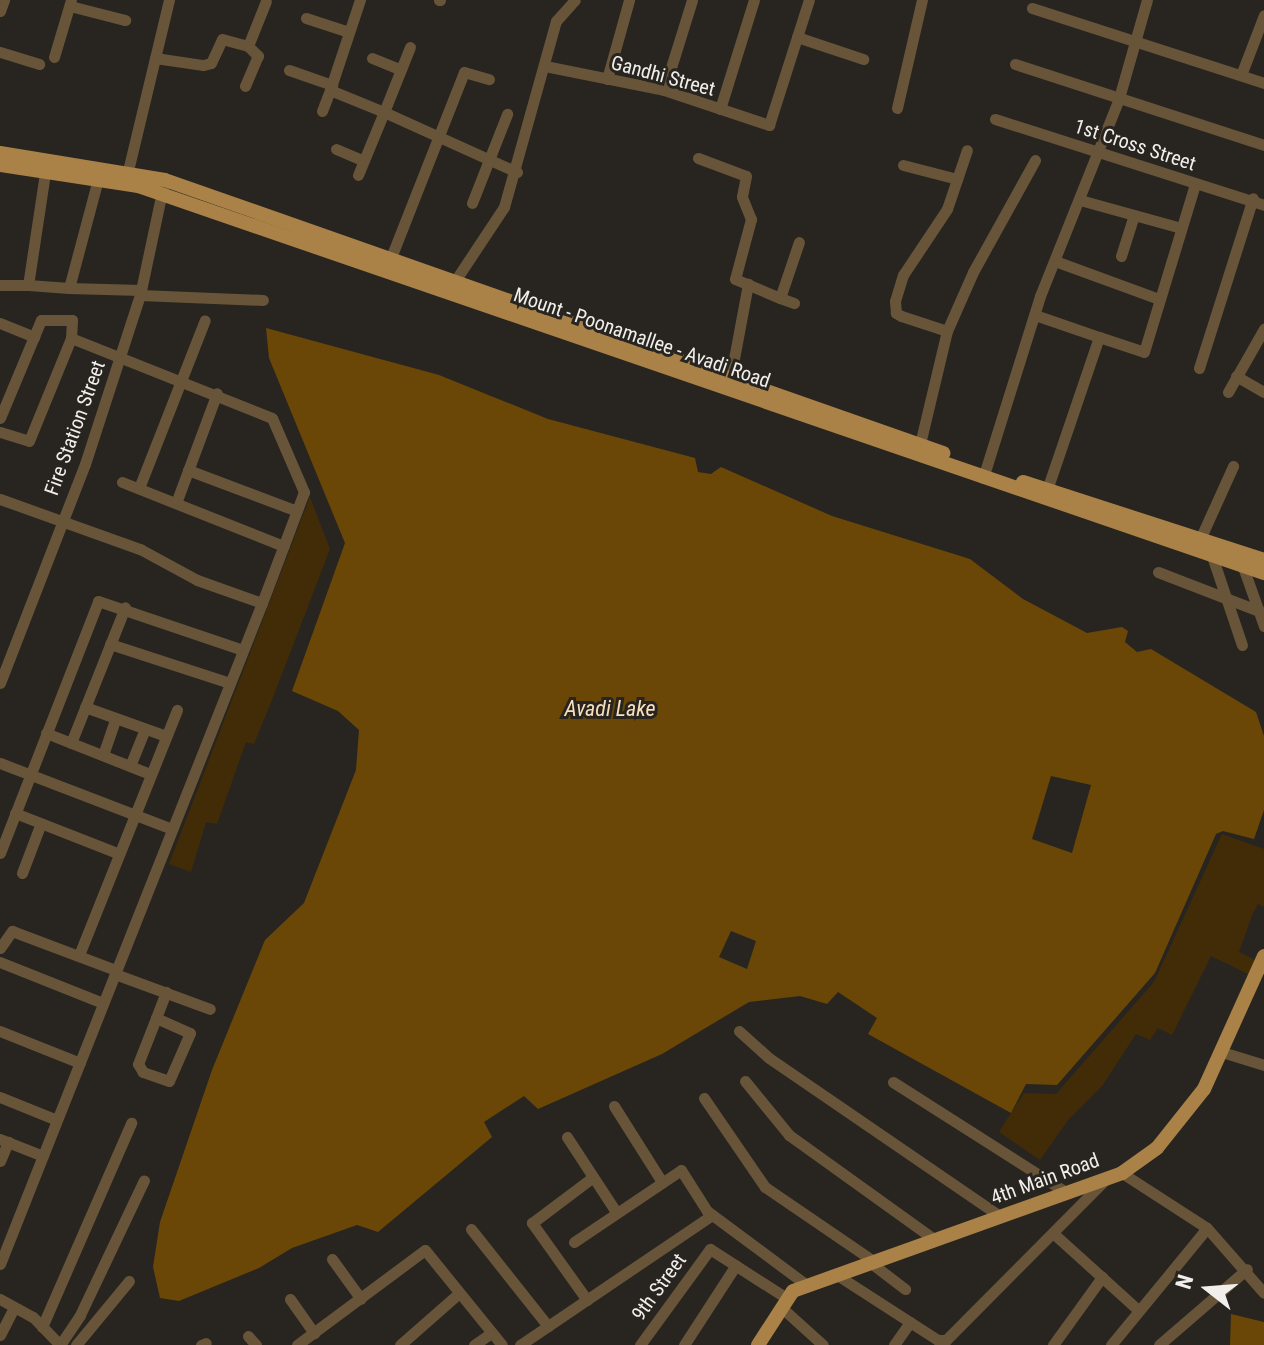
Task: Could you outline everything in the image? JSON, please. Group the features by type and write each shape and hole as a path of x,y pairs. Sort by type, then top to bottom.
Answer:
{"main road":[{"name":"Mount - Poonamallee - Avadi Road","path":"0,153 163,187 390,260 451,286 1264,573"},
{"name":"Mount - Poonamallee - Avadi Road","path":"0,165 98,179 126,178"},
{"name":"Mount - Poonamallee - Avadi Road","path":"163,187 920,444 984,473 1201,537 1264,560"},
{"name":"4th Main Road","path":"758,1345 785,1303 808,1286 1122,1173 1157,1148 1204,1089 1264,956"}],"street":[{"path":"0,11 4,0"},
{"path":"126,178 169,0"},
{"path":"322,111 360,0"},
{"path":"451,286 504,207 517,172 556,21 575,0"},
{"path":"607,79 629,0"},
{"path":"664,90 692,0"},
{"path":"720,109 754,0"},
{"path":"809,0 797,37 863,59"},
{"path":"897,108 922,0"},
{"path":"984,473 1035,315 1119,98 1147,0"},
{"path":"248,46 266,1"},
{"path":"54,57 70,3 125,20"},
{"path":"1032,8 1264,83"},
{"path":"1241,75 1264,15"},
{"path":"306,18 349,32"},
{"name":"Gandhi Street","path":"545,66 664,90 769,125 797,37"},
{"path":"155,58 203,65 211,63 222,39 248,46 258,56 245,86"},
{"path":"358,175 410,47"},
{"path":"0,52 39,64"},
{"path":"372,58 401,70"},
{"path":"1015,64 1264,145"},
{"path":"289,70 517,172"},
{"path":"390,260 437,135 465,71 489,79"},
{"path":"472,203 507,114"},
{"name":"1st Cross Street","path":"995,119 1195,184 1253,198 1264,205"},
{"path":"336,149 364,161"},
{"path":"947,331 901,316 895,301 903,275 947,209 967,150"},
{"path":"698,158 746,176 742,197 751,219 733,275 794,303"},
{"path":"920,444 947,331 973,272 1035,160"},
{"path":"903,165 957,179"},
{"path":"28,285 45,173"},
{"path":"69,288 98,179"},
{"path":"1035,315 1144,352 1195,184"},
{"name":"Fire Station Street","path":"0,683 59,522 85,464 121,355 141,292 163,187"},
{"path":"1199,368 1253,198"},
{"path":"1080,200 1181,228"},
{"path":"1121,256 1134,215"},
{"path":"780,298 799,242"},
{"path":"1055,261 1159,299"},
{"path":"730,380 748,284"},
{"path":"0,285 263,300"},
{"path":"0,418 44,318 72,320 71,338 29,441 0,432"},
{"path":"139,488 185,379 205,320"},
{"path":"0,323 34,337"},
{"path":"1228,392 1264,329"},
{"path":"1047,490 1099,337"},
{"path":"0,1264 304,492 272,418 185,379 71,338"},
{"path":"1236,376 1264,392"},
{"path":"176,503 217,393"},
{"path":"1201,537 1233,466"},
{"path":"188,470 297,511"},
{"path":"122,482 284,546"},
{"path":"0,499 140,549 197,580 262,603"},
{"path":"1212,556 1242,645"},
{"path":"1243,567 1262,613 1264,626"},
{"path":"1158,572 1262,613"},
{"path":"0,853 94,607 106,600 243,650"},
{"path":"71,743 125,607"},
{"path":"110,644 230,683"},
{"path":"85,707 166,736"},
{"path":"79,955 117,853 177,710"},
{"path":"103,755 116,718"},
{"path":"130,766 145,729"},
{"path":"46,733 150,774"},
{"path":"0,763 172,829"},
{"path":"15,813 117,853"},
{"path":"22,873 41,823"},
{"path":"0,948 12,931 210,1009"},
{"path":"0,962 103,1003"},
{"path":"156,1018 190,1033 169,1081 139,1068 156,1018 166,992"},
{"path":"0,1031 80,1063"},
{"path":"739,1031 769,1058 1001,1217"},
{"path":"1222,1052 1264,1065"},
{"path":"745,1081 789,1135 935,1240"},
{"path":"893,1082 1067,1193"},
{"path":"0,1097 57,1120"},
{"path":"704,1098 765,1187 873,1262 905,1289"},
{"path":"614,1106 662,1182"},
{"path":"42,1327 131,1123"},
{"path":"567,1137 616,1212"},
{"path":"0,1161 4,1140 43,1156"},
{"path":"574,1242 681,1170 712,1215 808,1286"},
{"path":"1122,1173 1207,1228 1247,1269 1264,1293"},
{"path":"587,1300 532,1223 592,1178"},
{"path":"837,1275 938,1340 946,1340 1106,1179"},
{"path":"0,1299 42,1327 60,1345 80,1315 144,1180"},
{"path":"520,1345 712,1215"},
{"path":"1111,1345 1136,1308 1207,1228"},
{"path":"471,1229 548,1326"},
{"path":"1054,1234 1136,1308"},
{"name":"9th Street","path":"640,1345 710,1249 785,1303 823,1345"},
{"path":"297,1345 425,1250 502,1345"},
{"path":"332,1259 361,1299"},
{"path":"684,1345 736,1265"},
{"path":"1159,1345 1247,1269"},
{"path":"1053,1345 1102,1277"},
{"path":"76,1345 129,1281"},
{"path":"400,1345 459,1293"},
{"path":"290,1299 314,1333"},
{"path":"0,1335 14,1307"},
{"path":"894,1345 910,1322"},
{"path":"474,1345 491,1333"}],"shaded area":[{"path":"310,497 330,549 254,744 246,742 217,824 206,822 191,872 169,864"},
{"path":"1222,834 1264,849 1264,907 1258,904 1253,913 1239,952 1257,961 1250,975 1211,956 1172,1035 1158,1028 1150,1040 1136,1034 1102,1086 1068,1120 1040,1160 999,1132 1024,1093 1056,1094 1154,982"}],"water":[{"name":"Avadi Lake","path":"266,328 439,375 548,419 695,458 698,472 711,474 721,467 832,516 970,559 1023,599 1087,633 1122,627 1128,631 1125,642 1137,652 1151,649 1256,712 1264,736 1264,810 1254,839 1223,831 1216,834 1155,973 1057,1085 1026,1084 1011,1113 868,1034 877,1018 838,992 827,1004 800,996 749,1002 662,1054 538,1109 524,1096 484,1122 492,1137 378,1232 357,1225 292,1248 259,1268 179,1301 160,1298 153,1267 160,1222 212,1070 265,940 304,903 356,770 359,730 338,711 292,691 345,543 269,358","holes":["1051,776 1091,785 1072,853 1032,839","731,931 756,941 747,969 719,957"]},
{"path":"1231,1314 1264,1322 1264,1345 1230,1345"}]}
